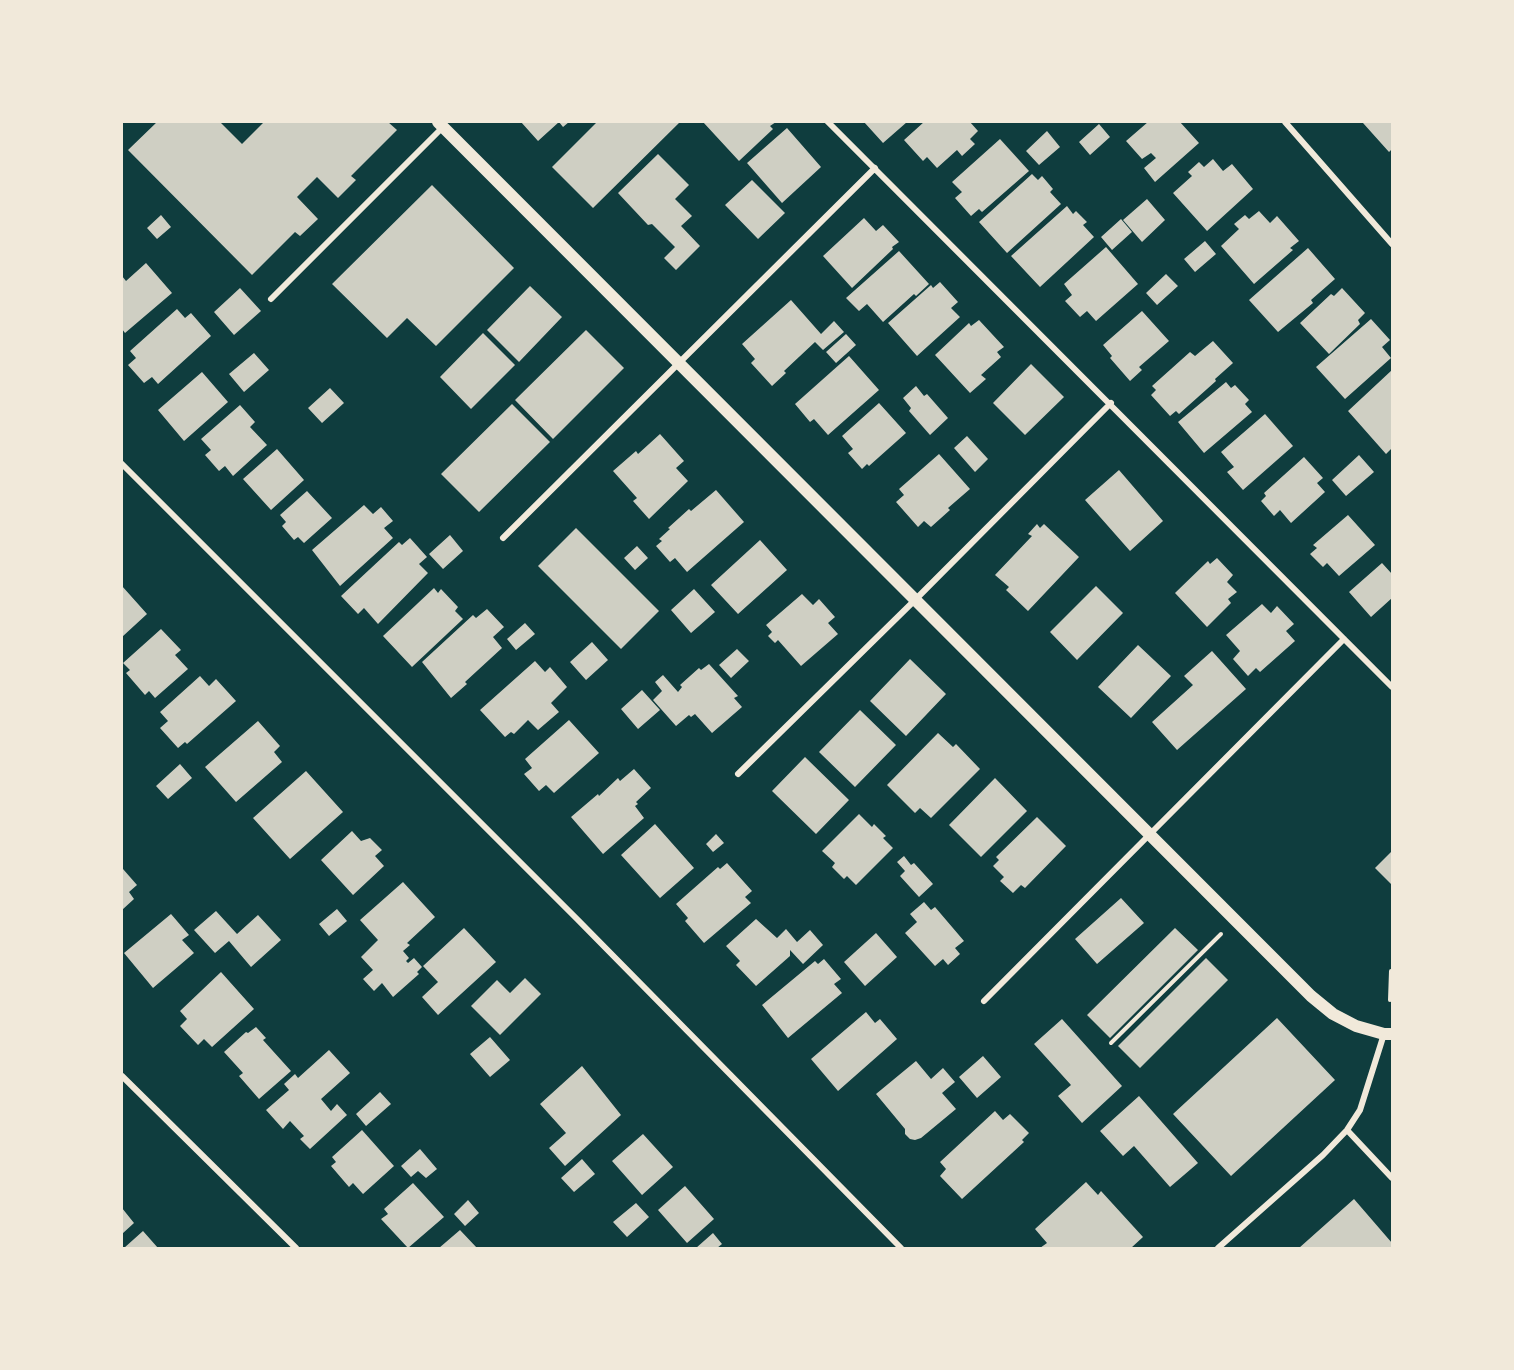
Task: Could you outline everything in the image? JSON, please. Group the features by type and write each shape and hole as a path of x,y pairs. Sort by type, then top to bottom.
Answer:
{"main road":[{"path":"441,124 1311,996 1333,1014 1356,1026 1388,1034"}],"street":[{"path":"828,122 1392,687"},
{"path":"1285,122 1392,244"},
{"path":"271,299 441,124"},
{"path":"503,538 875,168"},
{"path":"738,774 1111,403"},
{"path":"122,464 902,1248"},
{"path":"984,1001 1344,639"},
{"path":"1218,1248 1323,1155 1347,1130 1360,1110 1388,1034"},
{"path":"122,1076 296,1248"},
{"path":"1347,1130 1392,1178"}],"path":[{"path":"1111,1043 1235,920"},
{"path":"1390,1000 1391,971"}],"building":[{"path":"157,122 220,122 242,144 264,122 388,122 397,130 351,176 356,180 338,198 317,177 297,197 318,219 300,236 295,232 252,275 128,150"},
{"path":"521,122 559,122 538,141"},
{"path":"559,122 569,122 563,127"},
{"path":"597,122 680,122 593,208 552,167"},
{"path":"703,122 776,122 770,126 773,129 739,161"},
{"path":"864,122 907,122 883,143"},
{"path":"924,122 970,122 978,131 970,139 975,144 962,156 957,150 937,168 927,157 923,161 904,140"},
{"path":"1148,122 1180,122 1199,143 1155,182 1144,168 1156,158 1151,153 1142,159 1126,141"},
{"path":"1392,122 1392,149 1389,152 1363,123"},
{"path":"1099,124 1110,137 1090,155 1079,142"},
{"path":"787,128 821,167 782,203 747,163"},
{"path":"1047,131 1060,147 1039,165 1026,151"},
{"path":"1000,139 1029,171 982,212 979,209 971,216 955,198 962,192 952,182"},
{"path":"658,154 689,185 675,199 692,216 681,226 700,246 676,270 664,258 675,247 652,224 648,225 618,193"},
{"path":"1213,159 1223,171 1232,164 1253,189 1207,231 1173,193 1192,176 1188,172 1199,162 1204,167"},
{"path":"1032,174 1038,180 1042,176 1053,189 1050,192 1061,204 1007,253 979,222"},
{"path":"752,180 785,213 758,239 725,205"},
{"path":"432,185 514,268 436,346 407,318 387,338 332,284"},
{"path":"1147,199 1165,220 1142,242 1123,220"},
{"path":"1067,206 1073,214 1076,211 1087,222 1083,225 1094,237 1040,287 1011,256"},
{"path":"1259,211 1270,223 1277,216 1299,241 1290,248 1293,250 1254,284 1221,246 1239,229 1234,224 1245,215 1249,219"},
{"path":"161,215 171,227 157,239 147,228"},
{"path":"864,218 876,231 883,225 899,242 852,288 823,256"},
{"path":"1121,219 1132,232 1112,250 1101,237"},
{"path":"1205,241 1216,254 1195,272 1184,259"},
{"path":"1106,247 1138,284 1096,321 1087,311 1080,317 1065,301 1072,295 1064,284"},
{"path":"1308,248 1335,279 1311,300 1313,303 1278,332 1249,300"},
{"path":"899,251 929,284 916,296 914,294 883,322 867,304 859,311 846,298"},
{"path":"146,263 172,293 125,333 122,329 122,276 126,281"},
{"path":"1166,274 1178,286 1157,305 1146,293"},
{"path":"940,282 958,302 951,308 960,317 917,356 888,323 931,285 933,288"},
{"path":"530,286 562,317 519,362 487,330"},
{"path":"240,288 261,311 234,335 214,312"},
{"path":"1342,288 1365,313 1358,320 1360,324 1329,354 1300,323 1331,294 1334,296"},
{"path":"791,300 821,334 834,321 844,332 823,350 815,342 784,371 786,373 772,386 751,363 755,359 742,344"},
{"path":"177,309 185,318 191,313 211,336 158,384 152,377 144,383 128,365 136,358 130,351"},
{"path":"1142,311 1169,341 1139,367 1142,370 1130,381 1110,358 1112,356 1103,345"},
{"path":"1371,319 1390,340 1382,347 1391,358 1345,399 1316,367"},
{"path":"979,320 1004,347 997,352 1001,357 981,375 986,379 970,393 935,355 969,323 971,326"},
{"path":"586,330 624,368 553,439 515,400"},
{"path":"483,333 515,365 471,409 440,377"},
{"path":"846,334 856,345 836,363 826,352"},
{"path":"1213,341 1233,363 1179,414 1176,411 1170,416 1151,395 1156,390 1152,386 1190,352 1195,356"},
{"path":"254,353 269,370 244,392 229,374"},
{"path":"849,356 879,390 828,435 814,419 810,422 795,404"},
{"path":"1031,364 1064,397 1025,435 993,403"},
{"path":"1392,370 1392,448 1386,454 1348,411"},
{"path":"202,372 228,402 184,441 158,410"},
{"path":"1226,382 1231,388 1235,385 1249,400 1245,404 1252,412 1204,453 1178,422"},
{"path":"916,386 924,396 927,394 948,418 930,435 909,411 911,408 903,398"},
{"path":"330,388 344,403 322,423 308,408"},
{"path":"879,403 906,433 869,466 867,464 862,469 848,453 853,449 842,436"},
{"path":"512,404 550,442 479,512 441,474"},
{"path":"240,405 255,422 250,427 267,445 233,476 225,466 219,471 205,455 211,450 201,439"},
{"path":"1265,414 1293,446 1243,490 1227,472 1234,467 1221,452"},
{"path":"660,434 684,461 676,468 688,481 649,519 633,501 637,498 613,471 636,451 638,454"},
{"path":"967,436 988,459 975,472 954,448"},
{"path":"277,449 304,480 271,510 243,479"},
{"path":"939,454 970,489 931,527 924,521 918,527 896,502 904,495 899,489"},
{"path":"1359,455 1374,472 1346,496 1332,480"},
{"path":"1304,457 1323,478 1317,483 1325,492 1291,523 1280,510 1274,516 1261,501 1266,496 1264,493"},
{"path":"1119,470 1163,521 1130,551 1085,500"},
{"path":"716,490 744,522 687,572 675,558 670,562 656,546 662,541 659,539 670,529 668,528 689,509 691,511"},
{"path":"307,491 332,518 304,543 298,537 294,540 282,526 286,522 280,515"},
{"path":"364,505 373,514 381,507 393,521 384,528 393,538 340,586 312,550"},
{"path":"1348,515 1375,545 1339,576 1327,563 1323,567 1310,554 1317,548 1313,545"},
{"path":"1037,524 1040,528 1044,524 1079,557 1028,611 1006,590 1009,587 995,575 1032,536 1028,534"},
{"path":"576,528 659,611 621,649 538,566"},
{"path":"450,535 463,551 443,569 429,554"},
{"path":"410,538 427,557 419,564 428,573 378,624 364,608 358,614 341,596 399,542 402,545"},
{"path":"760,540 787,570 738,614 711,585"},
{"path":"637,546 648,558 635,570 624,558"},
{"path":"1217,558 1233,575 1227,582 1237,592 1228,599 1231,603 1207,627 1175,593 1208,561 1210,564"},
{"path":"1382,563 1392,574 1392,598 1371,617 1349,592"},
{"path":"122,586 147,614 122,637"},
{"path":"1096,586 1123,613 1077,660 1050,632"},
{"path":"434,588 438,593 441,589 458,607 455,611 463,619 412,667 383,636"},
{"path":"694,589 715,612 691,633 671,610"},
{"path":"802,594 813,605 819,599 835,617 828,623 838,634 801,666 778,640 775,643 768,636 772,632 766,625"},
{"path":"1262,604 1271,613 1277,606 1294,624 1286,631 1295,641 1260,672 1256,668 1248,676 1233,659 1240,651 1226,635"},
{"path":"487,609 504,627 493,637 502,648 451,698 422,662 473,615 476,618"},
{"path":"525,623 535,634 516,650 507,639"},
{"path":"161,629 181,650 175,655 188,669 155,698 149,691 145,695 126,673 130,670 123,663"},
{"path":"592,642 608,660 586,680 570,662"},
{"path":"1138,645 1171,676 1131,718 1098,687"},
{"path":"737,649 749,661 731,678 719,665"},
{"path":"1212,651 1246,689 1177,750 1152,722 1193,685 1184,676"},
{"path":"910,659 946,694 906,736 870,701"},
{"path":"535,661 545,672 550,667 567,687 551,703 559,712 538,730 528,720 514,734 511,732 505,737 480,710"},
{"path":"709,664 738,696 734,698 742,707 712,733 695,714 691,717 689,715 676,726 653,700 662,691 655,682 663,675 678,692 682,687 680,685 699,668 701,670"},
{"path":"200,676 209,686 216,679 236,701 187,744 185,742 178,748 160,728 168,721 160,712"},
{"path":"642,690 660,710 638,729 621,709"},
{"path":"860,710 896,745 855,787 819,752"},
{"path":"569,720 599,753 554,793 546,785 539,791 524,774 532,768 525,759"},
{"path":"258,721 280,746 274,752 282,762 236,802 205,767"},
{"path":"938,733 953,747 956,744 980,769 931,818 920,808 915,813 887,785"},
{"path":"805,757 849,800 816,834 772,791"},
{"path":"180,764 192,778 168,799 156,786"},
{"path":"634,769 651,788 636,802 638,804 635,806 644,818 603,854 571,817 618,778 620,781"},
{"path":"306,771 343,812 290,859 253,818"},
{"path":"995,778 1027,811 981,857 949,825"},
{"path":"859,814 872,827 874,824 886,836 883,838 893,848 856,885 847,876 844,879 832,867 835,863 822,851"},
{"path":"1037,817 1066,846 1025,888 1021,885 1013,893 1000,881 1004,877 993,866 999,860 996,857"},
{"path":"655,824 694,868 660,898 621,855"},
{"path":"352,831 361,841 370,838 382,850 375,856 384,866 353,895 321,860"},
{"path":"716,834 724,843 713,852 706,844"},
{"path":"1392,851 1392,885 1375,868"},
{"path":"904,856 911,865 914,863 933,884 919,897 900,876 905,871 897,862"},
{"path":"727,863 752,891 745,897 751,903 704,943 685,921 688,918 676,904 718,867 720,869"},
{"path":"123,869 137,885 129,892 134,899 122,910"},
{"path":"403,882 435,917 407,943 410,945 403,951 409,958 406,961 408,963 414,958 422,967 417,972 419,974 393,997 382,983 374,991 363,979 373,970 361,957 378,940 360,920"},
{"path":"1121,898 1144,923 1097,964 1075,939"},
{"path":"924,902 931,910 935,907 964,941 955,948 960,954 948,965 943,959 935,966 905,933 917,922 910,914"},
{"path":"337,909 347,921 329,936 319,924"},
{"path":"216,911 237,934 258,915 281,940 251,967 229,941 215,953 194,930"},
{"path":"171,914 189,935 182,940 194,953 153,988 124,953"},
{"path":"756,919 777,938 786,929 797,942 810,930 823,945 803,964 790,950 790,956 756,986 736,965 740,961 726,946"},
{"path":"464,928 496,962 438,1015 422,997 438,982 423,966"},
{"path":"1175,928 1198,950 1110,1038 1087,1015"},
{"path":"876,933 897,957 865,986 844,962"},
{"path":"1206,958 1228,980 1140,1068 1118,1046"},
{"path":"824,959 841,979 834,984 842,993 788,1038 762,1005 815,961 818,964"},
{"path":"221,972 254,1009 212,1047 204,1039 198,1045 180,1026 187,1019 180,1011"},
{"path":"525,978 541,994 500,1035 471,1006 497,980 510,993"},
{"path":"866,1012 875,1023 880,1019 897,1039 838,1091 811,1059"},
{"path":"1277,1018 1335,1080 1231,1176 1173,1114"},
{"path":"1062,1019 1122,1086 1082,1123 1058,1096 1071,1085 1034,1044"},
{"path":"256,1027 266,1038 263,1040 291,1071 259,1099 239,1076 243,1073 224,1052 246,1032"},
{"path":"490,1037 510,1060 490,1077 470,1054"},
{"path":"329,1050 350,1073 321,1099 331,1111 337,1104 347,1115 310,1149 300,1139 304,1136 290,1121 283,1129 266,1110 289,1090 284,1084 295,1074 298,1078"},
{"path":"983,1056 1001,1077 977,1098 959,1077"},
{"path":"916,1061 931,1079 943,1068 955,1082 942,1093 956,1109 921,1138 915,1140 905,1134 905,1129 876,1094"},
{"path":"582,1066 621,1115 565,1166 549,1148 566,1133 540,1104"},
{"path":"380,1092 391,1104 366,1126 356,1114"},
{"path":"1139,1096 1198,1163 1170,1187 1134,1146 1123,1156 1100,1131"},
{"path":"995,1111 1003,1120 1010,1114 1029,1133 1022,1140 1024,1142 962,1199 940,1176 946,1169 940,1162"},
{"path":"362,1130 394,1166 363,1194 353,1183 349,1187 331,1166 336,1162 332,1157"},
{"path":"643,1134 673,1167 642,1195 612,1161"},
{"path":"420,1149 437,1169 426,1178 418,1171 411,1177 401,1166"},
{"path":"582,1159 595,1174 574,1192 561,1178"},
{"path":"1086,1182 1098,1195 1101,1191 1143,1237 1131,1248 1040,1248 1047,1243 1035,1229"},
{"path":"413,1183 444,1217 408,1248 381,1219 388,1214 384,1209"},
{"path":"685,1186 714,1219 687,1243 658,1210"},
{"path":"1354,1199 1392,1243 1392,1248 1299,1248"},
{"path":"468,1200 479,1213 465,1226 454,1214"},
{"path":"636,1203 649,1217 627,1237 613,1222"},
{"path":"122,1208 134,1223 122,1234"},
{"path":"460,1230 477,1248 439,1248"},
{"path":"143,1231 158,1248 124,1248"},
{"path":"713,1233 722,1244 717,1248 696,1248"}]}
